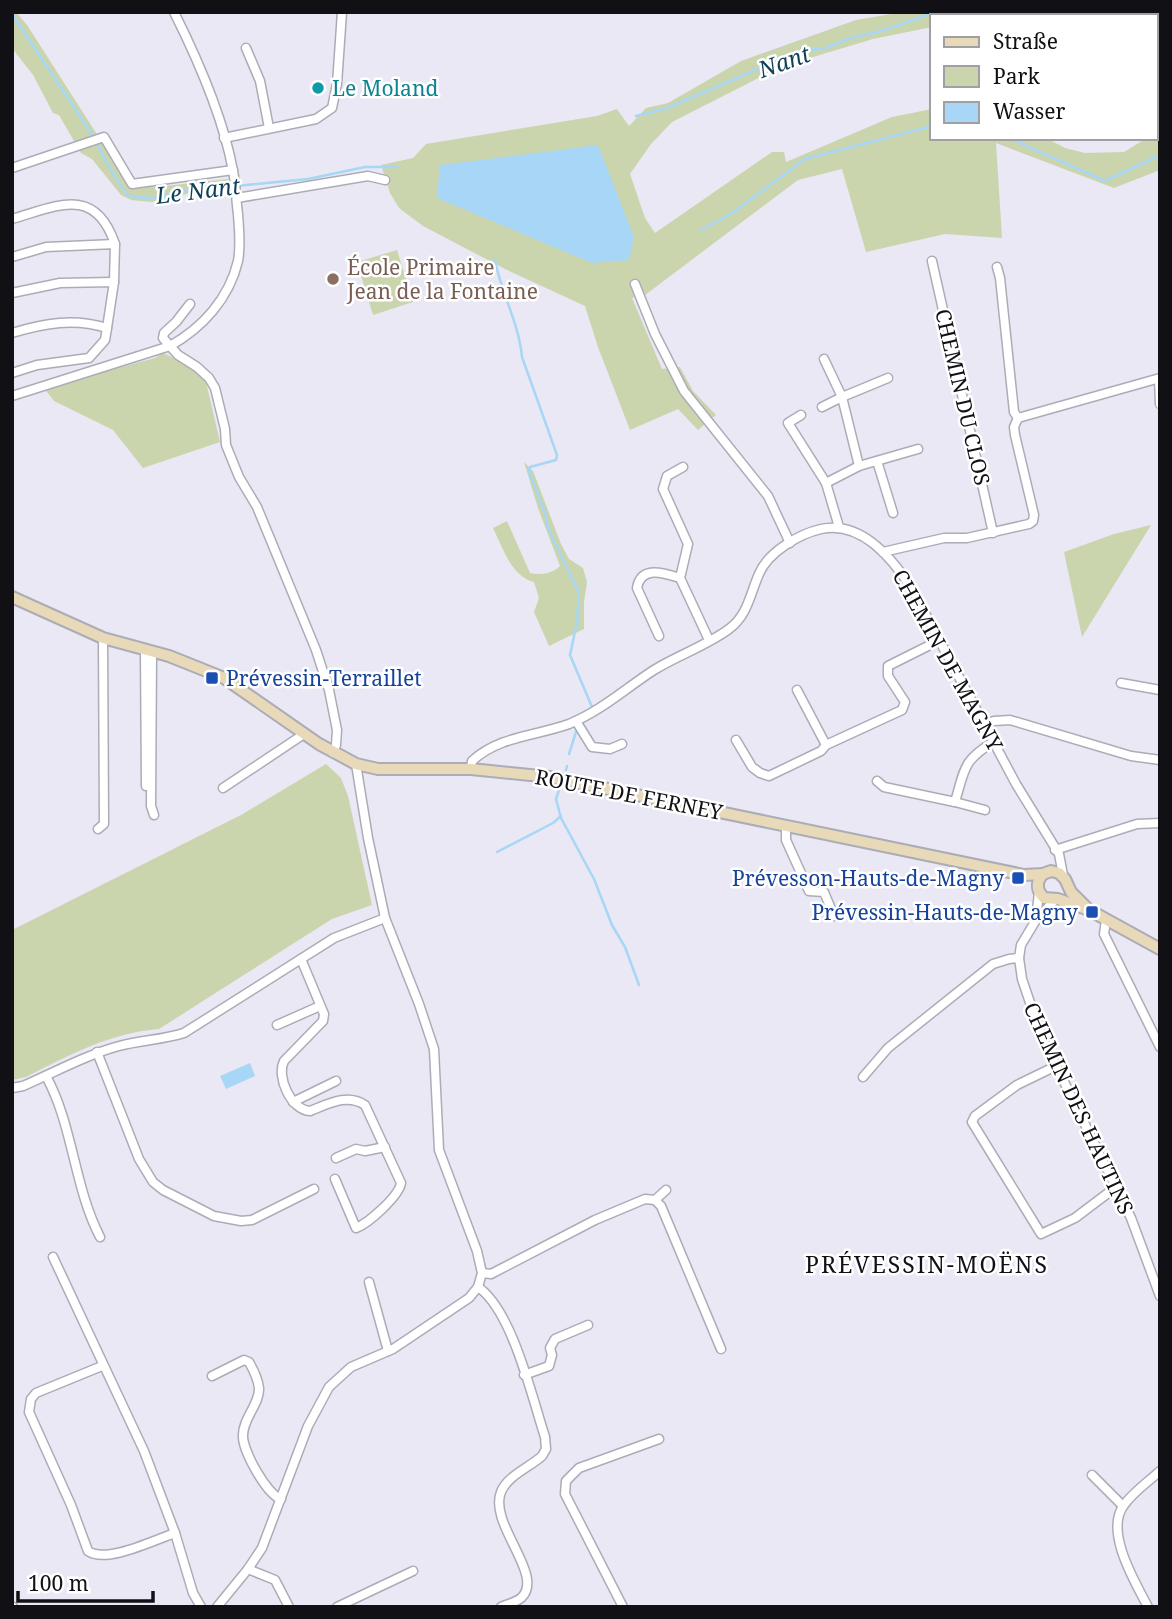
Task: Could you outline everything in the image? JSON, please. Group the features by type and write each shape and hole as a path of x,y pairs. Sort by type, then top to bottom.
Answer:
{"main road":[{"name":"ROUTE DE FERNEY","path":"12,597 103,638 201,667 231,681 304,734 356,764 390,770 471,769 550,777 1024,875 1041,881"},
{"path":"1089,910 1055,871 1041,881 1044,898 1056,899 1089,910 1160,949"},
{"path":"1056,899 1064,894 1065,881"}],"street":[{"path":"12,396 170,346 200,327 228,287 237,264 241,241 233,170 196,58 174,12"},
{"path":"224,138 316,119 332,108 337,84 342,12"},
{"path":"246,48 260,81 270,128"},
{"path":"12,168 104,137 132,184 233,170"},
{"path":"236,195 368,176 385,180"},
{"path":"12,219 63,204 79,205 100,215 115,244 114,282 105,340 89,358 37,365 12,373"},
{"path":"12,257 46,247 115,244"},
{"name":"CHEMIN DU CLOS","path":"932,261 993,533"},
{"name":"CHEMIN DU CLOS","path":"883,552 944,538 967,538 993,533 1021,527 1033,521 1032,500 1015,435 1014,427 1018,418 1014,412 997,267"},
{"path":"12,293 60,283 114,282"},
{"path":"635,284 655,334 684,391 768,496 790,543"},
{"path":"190,304 164,333 163,338 178,355 209,378 215,388 230,456 257,507 316,650 329,690 337,730 333,753"},
{"path":"12,333 68,321 107,328"},
{"path":"824,359 842,397 859,466"},
{"path":"822,407 888,379"},
{"path":"1018,418 1159,379 1160,404"},
{"path":"471,769 471,761 482,751 500,742 576,721 656,669 738,621 762,568 774,555 808,532 839,527 826,483 788,423 801,415"},
{"path":"826,483 859,466 918,449"},
{"path":"877,461 893,513"},
{"path":"683,467 667,475 663,489 688,544 680,578 709,640"},
{"name":"CHEMIN DE MAGNY","path":"839,527 855,532 883,552 901,571 1016,784 1062,859 1065,881"},
{"path":"659,636 637,588 638,582 647,574 657,571 680,578"},
{"path":"98,829 104,824 103,638"},
{"path":"736,740 752,767 769,776 821,751 826,745 902,710 905,702 888,676 888,666 940,640"},
{"path":"146,786 149,651"},
{"path":"149,651 151,806 155,815"},
{"path":"1121,683 1160,690"},
{"path":"796,690 826,745"},
{"path":"985,724 1001,720 1021,722 1059,736 1131,756 1160,760"},
{"path":"576,721 593,747 610,750 622,744"},
{"path":"223,788 304,734"},
{"path":"955,802 968,763 975,753 995,741"},
{"path":"217,1607 262,1548 308,1426 329,1387 351,1367 388,1351 469,1298 478,1287 482,1273 477,1251 439,1150 434,1049 385,918 356,764"},
{"path":"877,781 884,787 985,810"},
{"path":"1036,920 1041,881 1053,864 1055,850 1137,824 1160,823"},
{"path":"786,825 786,840 809,891 824,892 834,916"},
{"path":"863,1076 888,1048 993,964 1019,958 1021,945 1036,920 1056,899"},
{"path":"12,1088 23,1086 97,1052 184,1033 334,938 385,918"},
{"path":"1106,920 1104,934 1160,1047"},
{"name":"CHEMIN DES HAUTINS","path":"1019,958 1032,1013 1135,1227 1160,1296"},
{"path":"301,959 320,1006 323,1021 284,1060 280,1069 293,1102 304,1111 340,1100 358,1100 365,1105 401,1183 400,1188 366,1224 356,1228 335,1179"},
{"path":"277,1025 320,1006"},
{"path":"97,1052 139,1159 153,1182 163,1190 214,1216 241,1221 252,1220 314,1189"},
{"path":"1056,1066 1007,1091 975,1116 972,1122 1041,1234 1074,1219 1116,1187"},
{"path":"46,1076 60,1113 89,1217 100,1237"},
{"path":"293,1102 335,1081"},
{"path":"336,1158 356,1149 365,1151 385,1147"},
{"path":"655,1200 666,1190"},
{"path":"482,1273 491,1274 595,1220 645,1199 655,1200 662,1206 720,1349"},
{"path":"53,1257 144,1451 175,1534 193,1593 201,1607"},
{"path":"369,1282 388,1351"},
{"path":"478,1287 486,1292 508,1325 545,1437 546,1449 531,1466 506,1484 500,1492 500,1518 528,1576 528,1587 521,1598 501,1607"},
{"path":"524,1375 549,1366 551,1342 588,1325"},
{"path":"212,1376 244,1360 250,1362 259,1388 243,1434 245,1446 267,1488 274,1497 281,1499"},
{"path":"102,1366 36,1393 29,1404 29,1412 71,1505 88,1551 94,1556 110,1556 175,1534"},
{"path":"623,1607 565,1494 566,1481 579,1468 659,1439"},
{"path":"1148,1607 1117,1536 1119,1513 1160,1471"},
{"path":"1092,1475 1123,1506"},
{"path":"248,1569 275,1580 289,1607"},
{"path":"337,1607 413,1571"}],"green space":[{"path":"12,12 16,12 27,25 130,186 156,187 228,179 231,181 231,193 209,196 191,193 152,202 131,200 121,195 92,159 81,153 59,115 53,113 33,75 12,48"},
{"path":"903,12 1008,12 930,14 930,27 873,39 793,63 788,71 778,68 672,122 651,144 630,174 645,218 655,233 772,152 784,152 786,162 892,117 930,109 930,140 1050,140 1065,148 1085,153 1124,152 1144,140 1158,140 1160,131 1160,170 1114,188 996,143 1002,238 945,234 866,252 842,169 798,180 645,295 632,298 662,369 680,367 693,391 716,415 698,430 678,409 630,430 585,306 505,269 423,226 399,208 390,193 381,165 413,158 426,144 597,116 617,109 629,126 646,108 668,103 741,61 856,20"},
{"path":"397,250 413,302 373,315 357,262"},
{"path":"163,353 189,365 206,382 220,442 143,468 113,430 54,401 44,388 155,358"},
{"path":"524,462 533,471 561,544 569,559 583,568 587,582 584,629 549,646 534,612 539,598 534,582 526,579 514,568 493,528 507,521 530,573 546,573 560,566"},
{"path":"1151,525 1082,637 1064,552 1114,534"},
{"path":"326,764 341,778 348,796 372,905 332,919 159,1029 107,1040 26,1077 12,1080 12,930 241,815"}],"water":[{"path":"598,145 634,237 629,260 592,263 437,198 440,165"},
{"path":"250,1063 255,1076 226,1089 220,1076"}],"waterway":[{"name":"Nant","path":"636,116 667,108 800,51 826,48 935,12"},
{"name":"Le Nant","path":"12,14 91,133 117,181 126,193 133,197 154,198 185,191 308,179 365,167 397,167"},
{"name":"Nant","path":"701,230 729,215 805,159 930,127"},
{"name":"Nant","path":"1013,140 1105,181 1160,155"},
{"path":"495,260 522,357 557,455 556,460 530,467 529,472 547,519 547,526 579,593 577,622 570,655 592,707"},
{"path":"569,754 576,732"},
{"path":"566,770 567,766"},
{"path":"559,790 556,799 561,818 594,879 639,985"},
{"path":"497,852 553,823 561,816"}],"place":[{"name":"Le Moland","path":"318,88"},
{"name":"École Primaire Jean de la Fontaine","path":"333,279"},
{"name":"Prévessin-Terraillet","path":"212,678"},
{"name":"Prévesson-Hauts-de-Magny","path":"1018,878"},
{"name":"Prévessin-Hauts-de-Magny","path":"1092,912"}],"district":[{"name":"PRÉVESSIN-MOËNS","path":"927,1264"}]}
